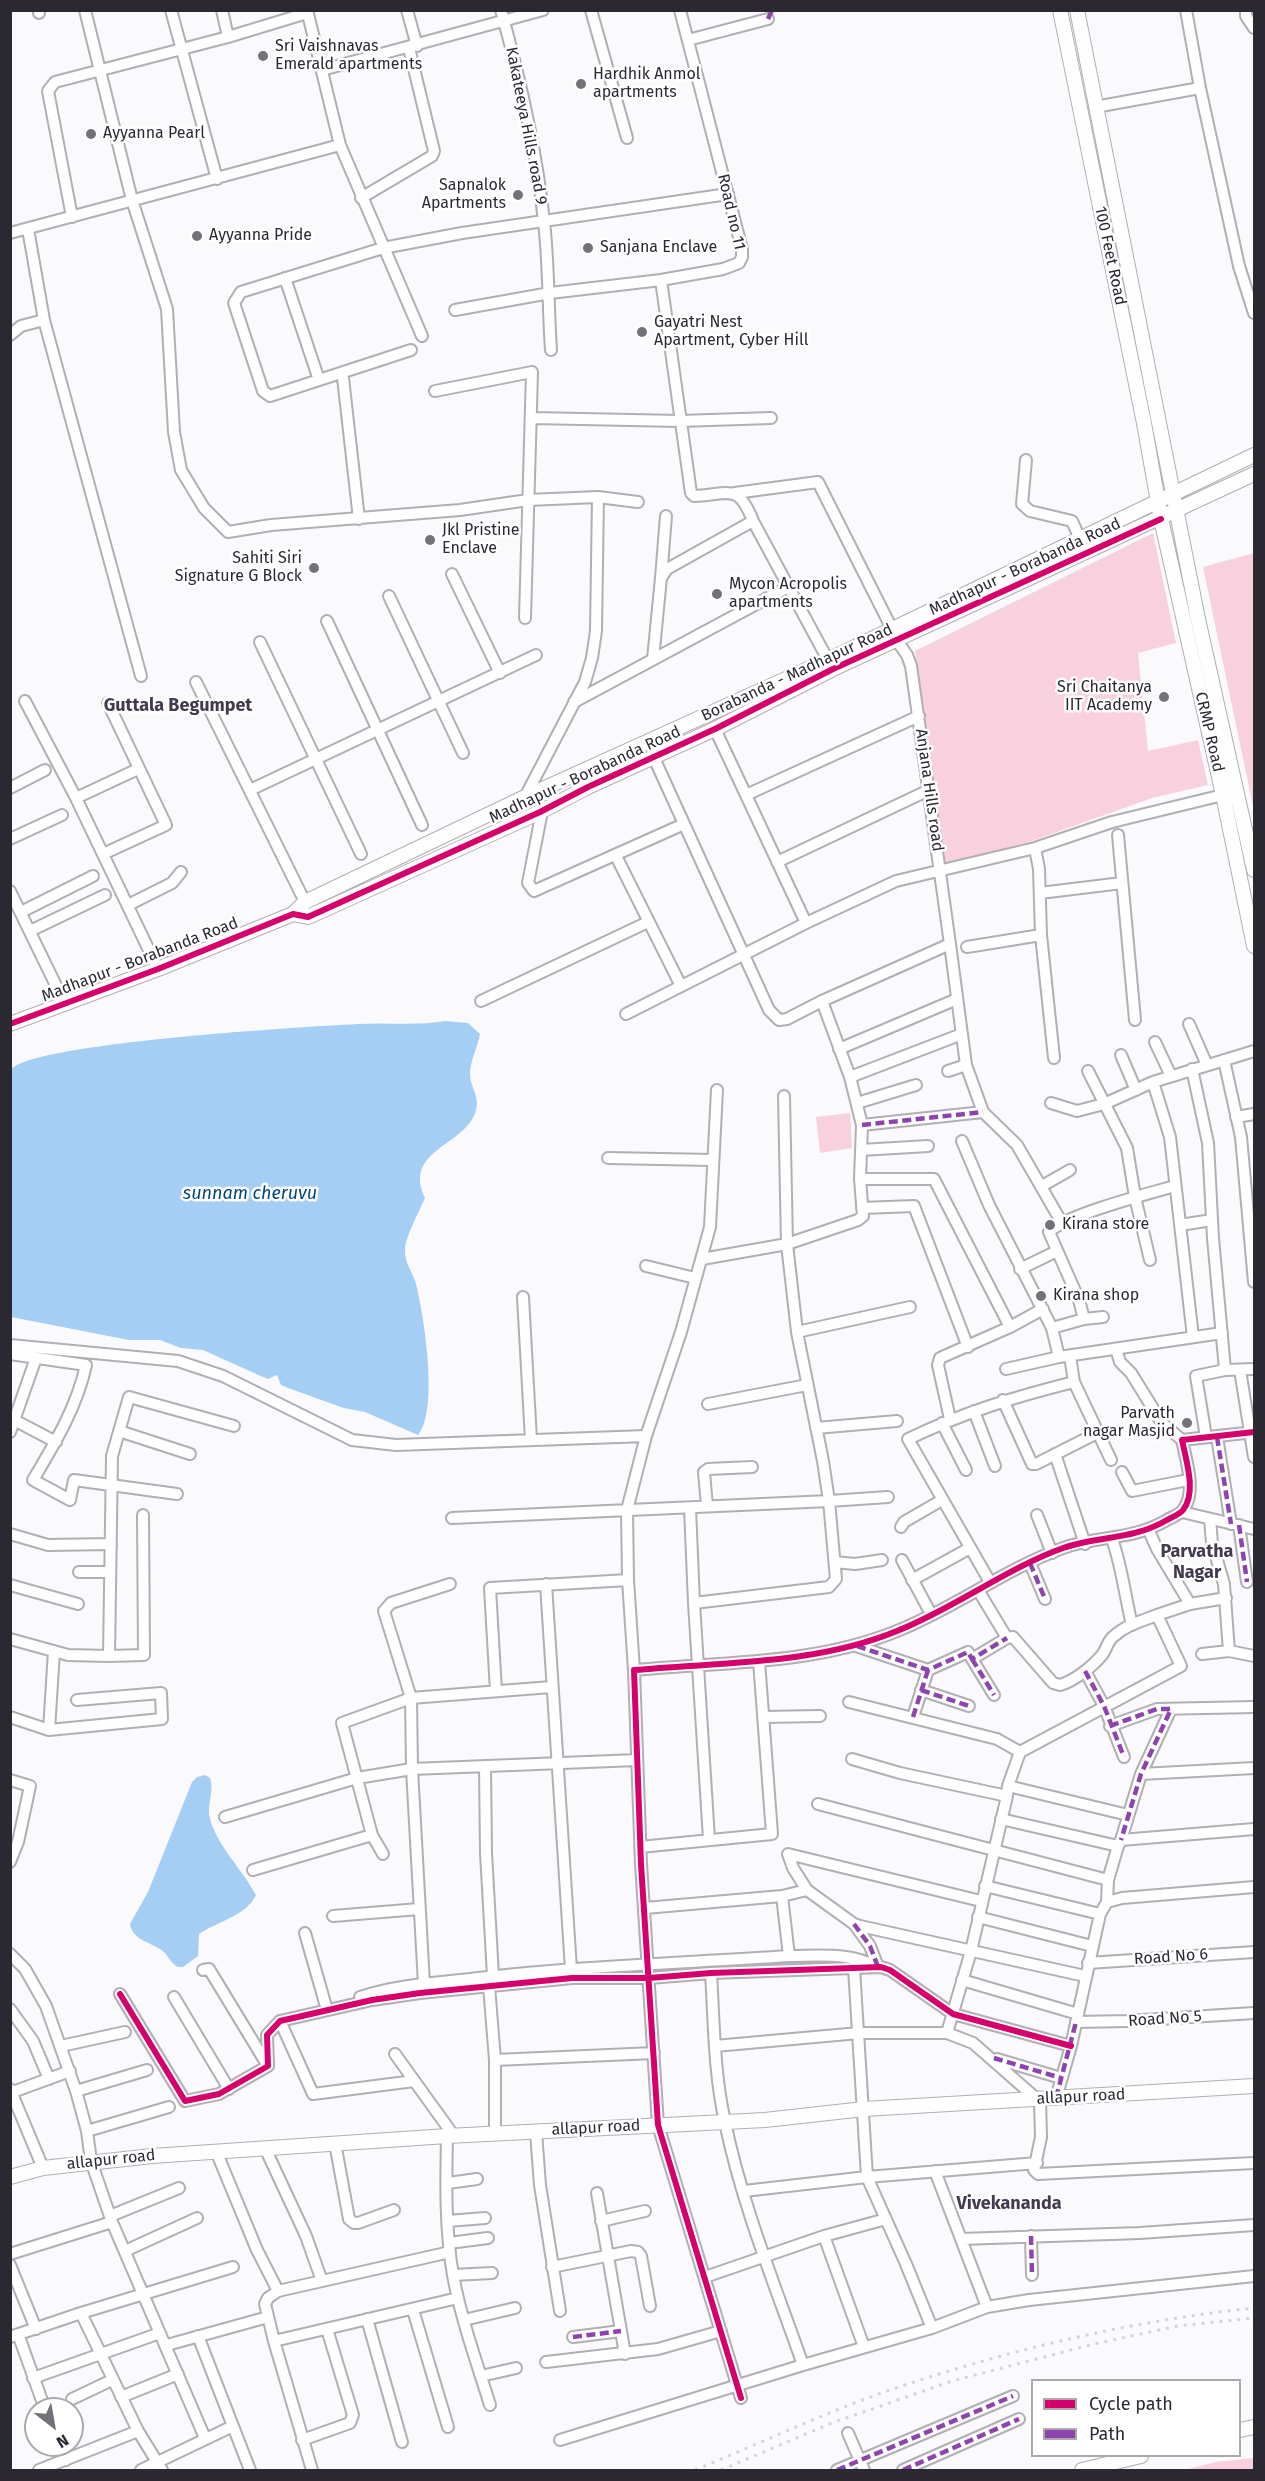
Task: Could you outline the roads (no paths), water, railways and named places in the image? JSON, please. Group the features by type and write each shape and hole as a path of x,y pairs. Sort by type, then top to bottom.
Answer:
{"main road":[{"name":"100 Feet Road","path":"1060,10 1161,519"},
{"name":"100 Feet Road","path":"1077,10 1176,511"},
{"path":"1158,502 1254,455"},
{"path":"1161,519 1254,474"},
{"name":"Borabanda - Madhapur Road","path":"293,914 305,902 525,797 828,660 895,635 1080,539 1158,502"},
{"name":"CRMP Road","path":"1176,511 1254,870"},
{"name":"CRMP Road","path":"1161,519 1223,795 1254,946"},
{"name":"Madhapur - Borabanda Road","path":"10,1024 158,969 293,914 308,917 542,811 588,787 715,729 895,635 1161,519"},
{"name":"allapur road","path":"10,2177 43,2168 92,2161 216,2151 495,2133 765,2120 864,2109 1254,2086"},
{"path":"1082,2470 1137,2457"}],"street":[{"path":"85,10 132,200 167,309 174,432 181,470 204,508 228,532 271,525 460,510 528,500 598,497 638,502"},
{"path":"222,10 228,37"},
{"path":"361,198 432,156 434,151 407,10"},
{"name":"Kakateeya Hills road 9","path":"501,10 531,136 544,221 550,293 550,350"},
{"path":"322,70 543,10"},
{"path":"591,10 627,138"},
{"name":"Road no 11","path":"454,310 550,293 661,280 723,269 739,263 742,249 680,10"},
{"path":"1186,10 1200,88 1239,266 1254,313"},
{"path":"1246,10 1245,14 1254,28"},
{"path":"172,11 217,179"},
{"path":"72,217 48,91 55,82 228,37 307,12 340,145 422,336"},
{"path":"688,40 768,19"},
{"path":"1095,107 1200,88"},
{"path":"10,233 340,145"},
{"path":"411,350 270,396 262,391 234,303 241,292 383,248 462,233 728,194"},
{"path":"28,229 44,320 141,676"},
{"path":"285,279 319,380"},
{"path":"661,280 691,493 694,495 734,493 745,501 753,521 828,660"},
{"path":"10,335 21,326 44,320"},
{"path":"435,391 532,372 525,618"},
{"path":"343,378 360,519"},
{"path":"532,418 680,421 771,418"},
{"path":"1026,460 1022,504 1030,510 1072,521 1080,539"},
{"name":"Anjana Hills road","path":"734,493 818,482 895,635 910,660 966,1065 983,1112"},
{"path":"525,797 585,682 592,658 596,631 598,497"},
{"path":"653,659 666,516"},
{"path":"661,578 675,563 753,521"},
{"path":"452,574 500,673"},
{"path":"573,702 788,587"},
{"path":"389,596 463,753"},
{"path":"327,621 422,825"},
{"path":"260,642 362,854"},
{"path":"250,790 536,656"},
{"path":"196,682 305,902"},
{"path":"25,701 76,798 158,969"},
{"path":"103,854 166,825 108,703"},
{"path":"746,795 919,716"},
{"path":"715,729 806,923"},
{"path":"654,758 769,1010 779,1020 787,1019 950,944"},
{"path":"76,798 138,769"},
{"path":"10,788 45,770"},
{"path":"777,862 929,790"},
{"path":"626,1014 806,923 896,881 1035,848 1112,822 1223,795"},
{"path":"542,811 528,883 531,889 539,890 684,824"},
{"path":"10,839 62,815"},
{"path":"1118,835 1135,1020"},
{"path":"1035,848 1039,869 1041,935 1054,1058"},
{"path":"616,856 681,986"},
{"path":"128,905 172,883 181,872"},
{"path":"21,912 93,876"},
{"path":"1040,893 1122,883"},
{"path":"30,932 105,895"},
{"path":"12,896 65,1004"},
{"path":"481,1001 648,922"},
{"path":"967,947 1041,935"},
{"path":"839,1049 957,999"},
{"path":"702,1259 787,1244 858,1221 863,1216 860,1179 862,1125 850,1077 822,1001"},
{"path":"1189,1024 1207,1065"},
{"path":"850,1077 962,1034"},
{"path":"1155,1042 1171,1076"},
{"path":"1051,1103 1077,1111 1104,1104 1153,1082 1254,1051"},
{"path":"1121,1055 1136,1090"},
{"path":"1224,1060 1241,1137 1254,1282"},
{"path":"948,1071 966,1065"},
{"path":"1192,1069 1208,1143 1225,1370"},
{"path":"1088,1071 1127,1148 1135,1197 1150,1260"},
{"path":"1153,1082 1170,1137 1193,1337"},
{"path":"857,1103 916,1085"},
{"path":"717,1090 710,1227 681,1332 645,1436 627,1510 628,1580 634,1670 640,1846 658,2125 740,2392"},
{"path":"694,1603 828,1587 836,1579 828,1501 797,1332 787,1244 784,1096"},
{"path":"862,1125 983,1112 1017,1145 1062,1223"},
{"path":"1236,1117 1254,1114"},
{"path":"962,1141 989,1205 1052,1328 1074,1382 1111,1460"},
{"path":"861,1150 928,1146"},
{"path":"608,1158 713,1160"},
{"path":"1042,1186 1070,1170"},
{"path":"860,1179 934,1179 1010,1327"},
{"path":"1084,1319 1049,1232 1062,1223 1135,1197 1175,1186"},
{"path":"862,1208 914,1206 968,1347"},
{"path":"1180,1225 1212,1220"},
{"path":"1020,1269 1056,1251"},
{"path":"646,1266 695,1278"},
{"path":"523,1297 531,1440"},
{"path":"797,1332 910,1307"},
{"path":"966,1470 946,1421 938,1362 942,1356 968,1347 1042,1309"},
{"path":"1052,1328 1084,1319 1102,1317"},
{"path":"1006,1369 1065,1357 1222,1333"},
{"path":"10,1346 178,1361 223,1376 352,1440 396,1445 645,1436"},
{"path":"634,1670 788,1659 856,1646 899,1631 990,1582 1065,1547 1149,1531 1182,1512 1189,1501 1182,1440 1162,1423 1131,1373 1120,1362 1116,1349"},
{"path":"10,1354 86,1365 80,1391 56,1442 33,1480 70,1500 74,1480 111,1483 177,1494"},
{"path":"10,1432 36,1358"},
{"path":"1247,1582 1235,1524 1196,1377 1225,1370 1254,1369"},
{"path":"1240,1370 1252,1433 1254,1457"},
{"path":"990,1582 908,1439 946,1421 1002,1400 1074,1382"},
{"path":"708,1404 807,1385"},
{"path":"109,1656 112,1456 129,1397 234,1426"},
{"path":"1002,1400 1029,1461 1036,1464 1097,1433"},
{"path":"974,1411 995,1466"},
{"path":"15,1421 56,1442"},
{"path":"816,1428 897,1421"},
{"path":"119,1431 190,1454"},
{"path":"1182,1440 1252,1433"},
{"path":"1055,1454 1085,1544"},
{"path":"707,1506 704,1472 708,1469 752,1467"},
{"path":"1122,1472 1132,1491 1188,1480"},
{"path":"452,1518 888,1497"},
{"path":"901,1527 904,1522 942,1500"},
{"path":"690,1508 710,1839"},
{"path":"1182,1512 1254,1529"},
{"path":"10,1639 68,1654 144,1655 143,1515"},
{"path":"1037,1515 1052,1553"},
{"path":"1210,1519 1212,1543 1224,1584 1229,1651"},
{"path":"1149,1531 1157,1550 1190,1604"},
{"path":"10,1534 48,1545 111,1544"},
{"path":"1112,1539 1121,1566 1123,1590 1132,1625"},
{"path":"912,1580 970,1548"},
{"path":"835,1562 855,1564 882,1560"},
{"path":"902,1560 931,1614"},
{"path":"1030,1563 1045,1599"},
{"path":"79,1572 110,1572"},
{"path":"496,1691 490,1588 628,1580"},
{"path":"424,1984 411,1769 411,1698 384,1611 391,1603 450,1584"},
{"path":"546,1584 571,1969"},
{"path":"10,1585 78,1604"},
{"path":"978,1590 1008,1638"},
{"path":"972,1659 1013,1637 1053,1683 1065,1684 1085,1671 1103,1654 1108,1641 1132,1625 1190,1604 1226,1598"},
{"path":"947,2033 971,1951 1007,1791 1020,1752 1181,1665 1157,1615"},
{"path":"856,1646 928,1670 968,1652 994,1695"},
{"path":"1202,1654 1229,1651 1254,1656"},
{"path":"49,1730 54,1652"},
{"path":"640,1846 772,1834 759,1661"},
{"path":"913,1717 928,1670"},
{"path":"1085,1671 1104,1706 1124,1757"},
{"path":"384,1854 372,1835 342,1723 411,1698 551,1687"},
{"path":"921,1690 969,1707"},
{"path":"10,1717 49,1730 162,1719 161,1693 77,1701"},
{"path":"849,1702 997,1739 1020,1752"},
{"path":"1110,1726 1157,1709 1254,1707"},
{"path":"1056,2098 1071,2046 1100,1914 1107,1902 1108,1880 1141,1774 1171,1709"},
{"path":"763,1717 820,1716"},
{"path":"852,1759 900,1773 1128,1815"},
{"path":"225,1818 357,1778 411,1769 638,1760"},
{"path":"485,1766 495,2060 495,2133"},
{"path":"1141,1774 1254,1768"},
{"path":"10,1780 30,1786 10,1862"},
{"path":"818,1804 1108,1880"},
{"path":"1001,1820 1120,1843 1254,1829"},
{"path":"253,1870 372,1835"},
{"path":"881,1968 870,1946 854,1924 807,1890 793,1868 788,1854 981,1901"},
{"path":"985,1886 1100,1914"},
{"path":"1107,1902 1122,1898 1254,1887"},
{"path":"645,1908 782,1896 807,1890"},
{"path":"782,1896 789,1956"},
{"path":"333,1916 419,1909"},
{"path":"978,1917 1092,1946"},
{"path":"854,1924 1085,1976"},
{"path":"305,1934 327,2010"},
{"name":"Road No 6","path":"1088,1963 1254,1952"},
{"path":"10,1954 25,1969 46,2006 76,2091 87,2131 92,2161 111,2219 205,2438"},
{"path":"268,2066 267,2035 280,2021 327,2010 571,1969 789,1956 862,1959 881,1968 952,2014 1071,2046"},
{"path":"854,1968 867,2177 932,2328"},
{"path":"327,2010 383,1989 424,1984 572,1978 649,1978 711,1973 881,1968"},
{"path":"203,1970 209,1969 268,2066"},
{"path":"711,1973 715,2046 724,2122 765,2256 803,2365"},
{"name":"Road No 5","path":"962,1980 1077,2018 1127,2022 1254,2013"},
{"path":"120,1994 185,2101 208,2098 229,2089 268,2066"},
{"path":"174,1997 229,2089"},
{"path":"10,2009 33,2041 49,2079"},
{"path":"280,2021 313,2094 414,2081"},
{"path":"61,2046 125,2032"},
{"path":"715,2046 859,2033 947,2033 973,2043 1039,2099 1041,2136 1034,2170 1038,2174 1254,2163"},
{"path":"495,2060 654,2053"},
{"path":"395,2054 451,2136 448,2221 453,2275 490,2405"},
{"path":"993,2058 1061,2078"},
{"path":"76,2091 147,2070"},
{"path":"43,2168 11,2091 70,2072"},
{"path":"87,2131 169,2107"},
{"path":"536,2132 540,2185 560,2311"},
{"path":"335,2144 350,2219 358,2223 394,2210"},
{"path":"265,2148 306,2236 322,2281"},
{"path":"216,2151 257,2250 278,2292"},
{"path":"744,2191 867,2177 1037,2163"},
{"path":"935,2171 987,2307"},
{"path":"448,2182 477,2179"},
{"path":"10,2254 111,2219 179,2188"},
{"path":"597,2193 606,2256 625,2354"},
{"path":"601,2221 645,2211"},
{"path":"125,2251 197,2218"},
{"path":"448,2221 485,2218"},
{"path":"705,2277 824,2236 886,2219"},
{"path":"961,2238 1140,2233 1254,2225"},
{"path":"824,2236 864,2347"},
{"path":"1031,2236 1032,2275"},
{"path":"312,2470 274,2342 265,2304 268,2298 278,2292 488,2238"},
{"path":"552,2267 638,2252 641,2256 650,2306"},
{"path":"10,2265 36,2329"},
{"path":"40,2397 14,2335 233,2267"},
{"path":"453,2275 492,2273"},
{"path":"560,2440 740,2392 803,2365 932,2328 987,2307 1029,2300 1254,2276"},
{"path":"274,2342 458,2298"},
{"path":"464,2320 515,2308"},
{"path":"413,2310 448,2427"},
{"path":"81,2313 120,2397 160,2467"},
{"path":"167,2345 268,2317"},
{"path":"368,2319 402,2442"},
{"path":"302,2440 350,2423 353,2415 327,2329"},
{"path":"573,2337 621,2331"},
{"path":"546,2362 658,2349 721,2331"},
{"path":"33,2378 160,2333"},
{"path":"198,2336 249,2470"},
{"path":"481,2376 516,2368"},
{"path":"120,2397 178,2374"},
{"path":"76,2397 112,2380"},
{"path":"837,2470 862,2466 1013,2396"},
{"path":"903,2470 1019,2419"},
{"path":"141,2470 160,2467 205,2438 233,2426"},
{"path":"39,2470 138,2431"},
{"path":"848,2433 862,2466"}],"water":[{"name":"sunnam cheruvu","path":"445,1021 468,1023 480,1034 470,1074 477,1105 470,1122 461,1132 438,1149 422,1169 420,1182 425,1198 406,1244 405,1254 415,1280 428,1362 428,1405 424,1423 418,1435 365,1412 344,1408 288,1388 281,1385 277,1375 268,1379 203,1350 181,1348 160,1340 129,1340 11,1317 10,1071 27,1061 64,1052 115,1044 288,1028"},
{"path":"205,1775 210,1778 212,1788 209,1814 214,1829 256,1895 239,1913 199,1934 198,1956 183,1967 178,1967 163,1951 137,1937 130,1924 148,1892 192,1782 197,1777"}],"railway":[{"path":"695,2470 860,2401 975,2363 1113,2329 1254,2308"},
{"path":"721,2470 832,2423 952,2381 1094,2344 1178,2326 1254,2318"}],"place":[{"name":"Sri Vaishnavas Emerald apartments","path":"263,56"},
{"name":"Hardhik Anmol apartments","path":"581,84"},
{"name":"Ayyanna Pearl","path":"91,134"},
{"name":"Sapnalok Apartments","path":"518,195"},
{"name":"Ayyanna Pride","path":"197,236"},
{"name":"Sanjana Enclave","path":"588,248"},
{"name":"Gayatri Nest Apartment, Cyber Hill","path":"642,332"},
{"name":"Jkl Pristine Enclave","path":"430,540"},
{"name":"Sahiti Siri Signature G Block","path":"314,568"},
{"name":"Mycon Acropolis apartments","path":"717,594"},
{"name":"Sri Chaitanya IIT Academy","path":"1164,697"},
{"name":"Kirana store","path":"1050,1225"},
{"name":"Kirana shop","path":"1041,1296"},
{"name":"Parvath nagar Masjid","path":"1187,1423"}],"district":[{"name":"Guttala Begumpet","path":"178,706"},
{"name":"Parvatha Nagar","path":"1197,1562"},
{"name":"Vivekananda","path":"1009,2204"}]}
